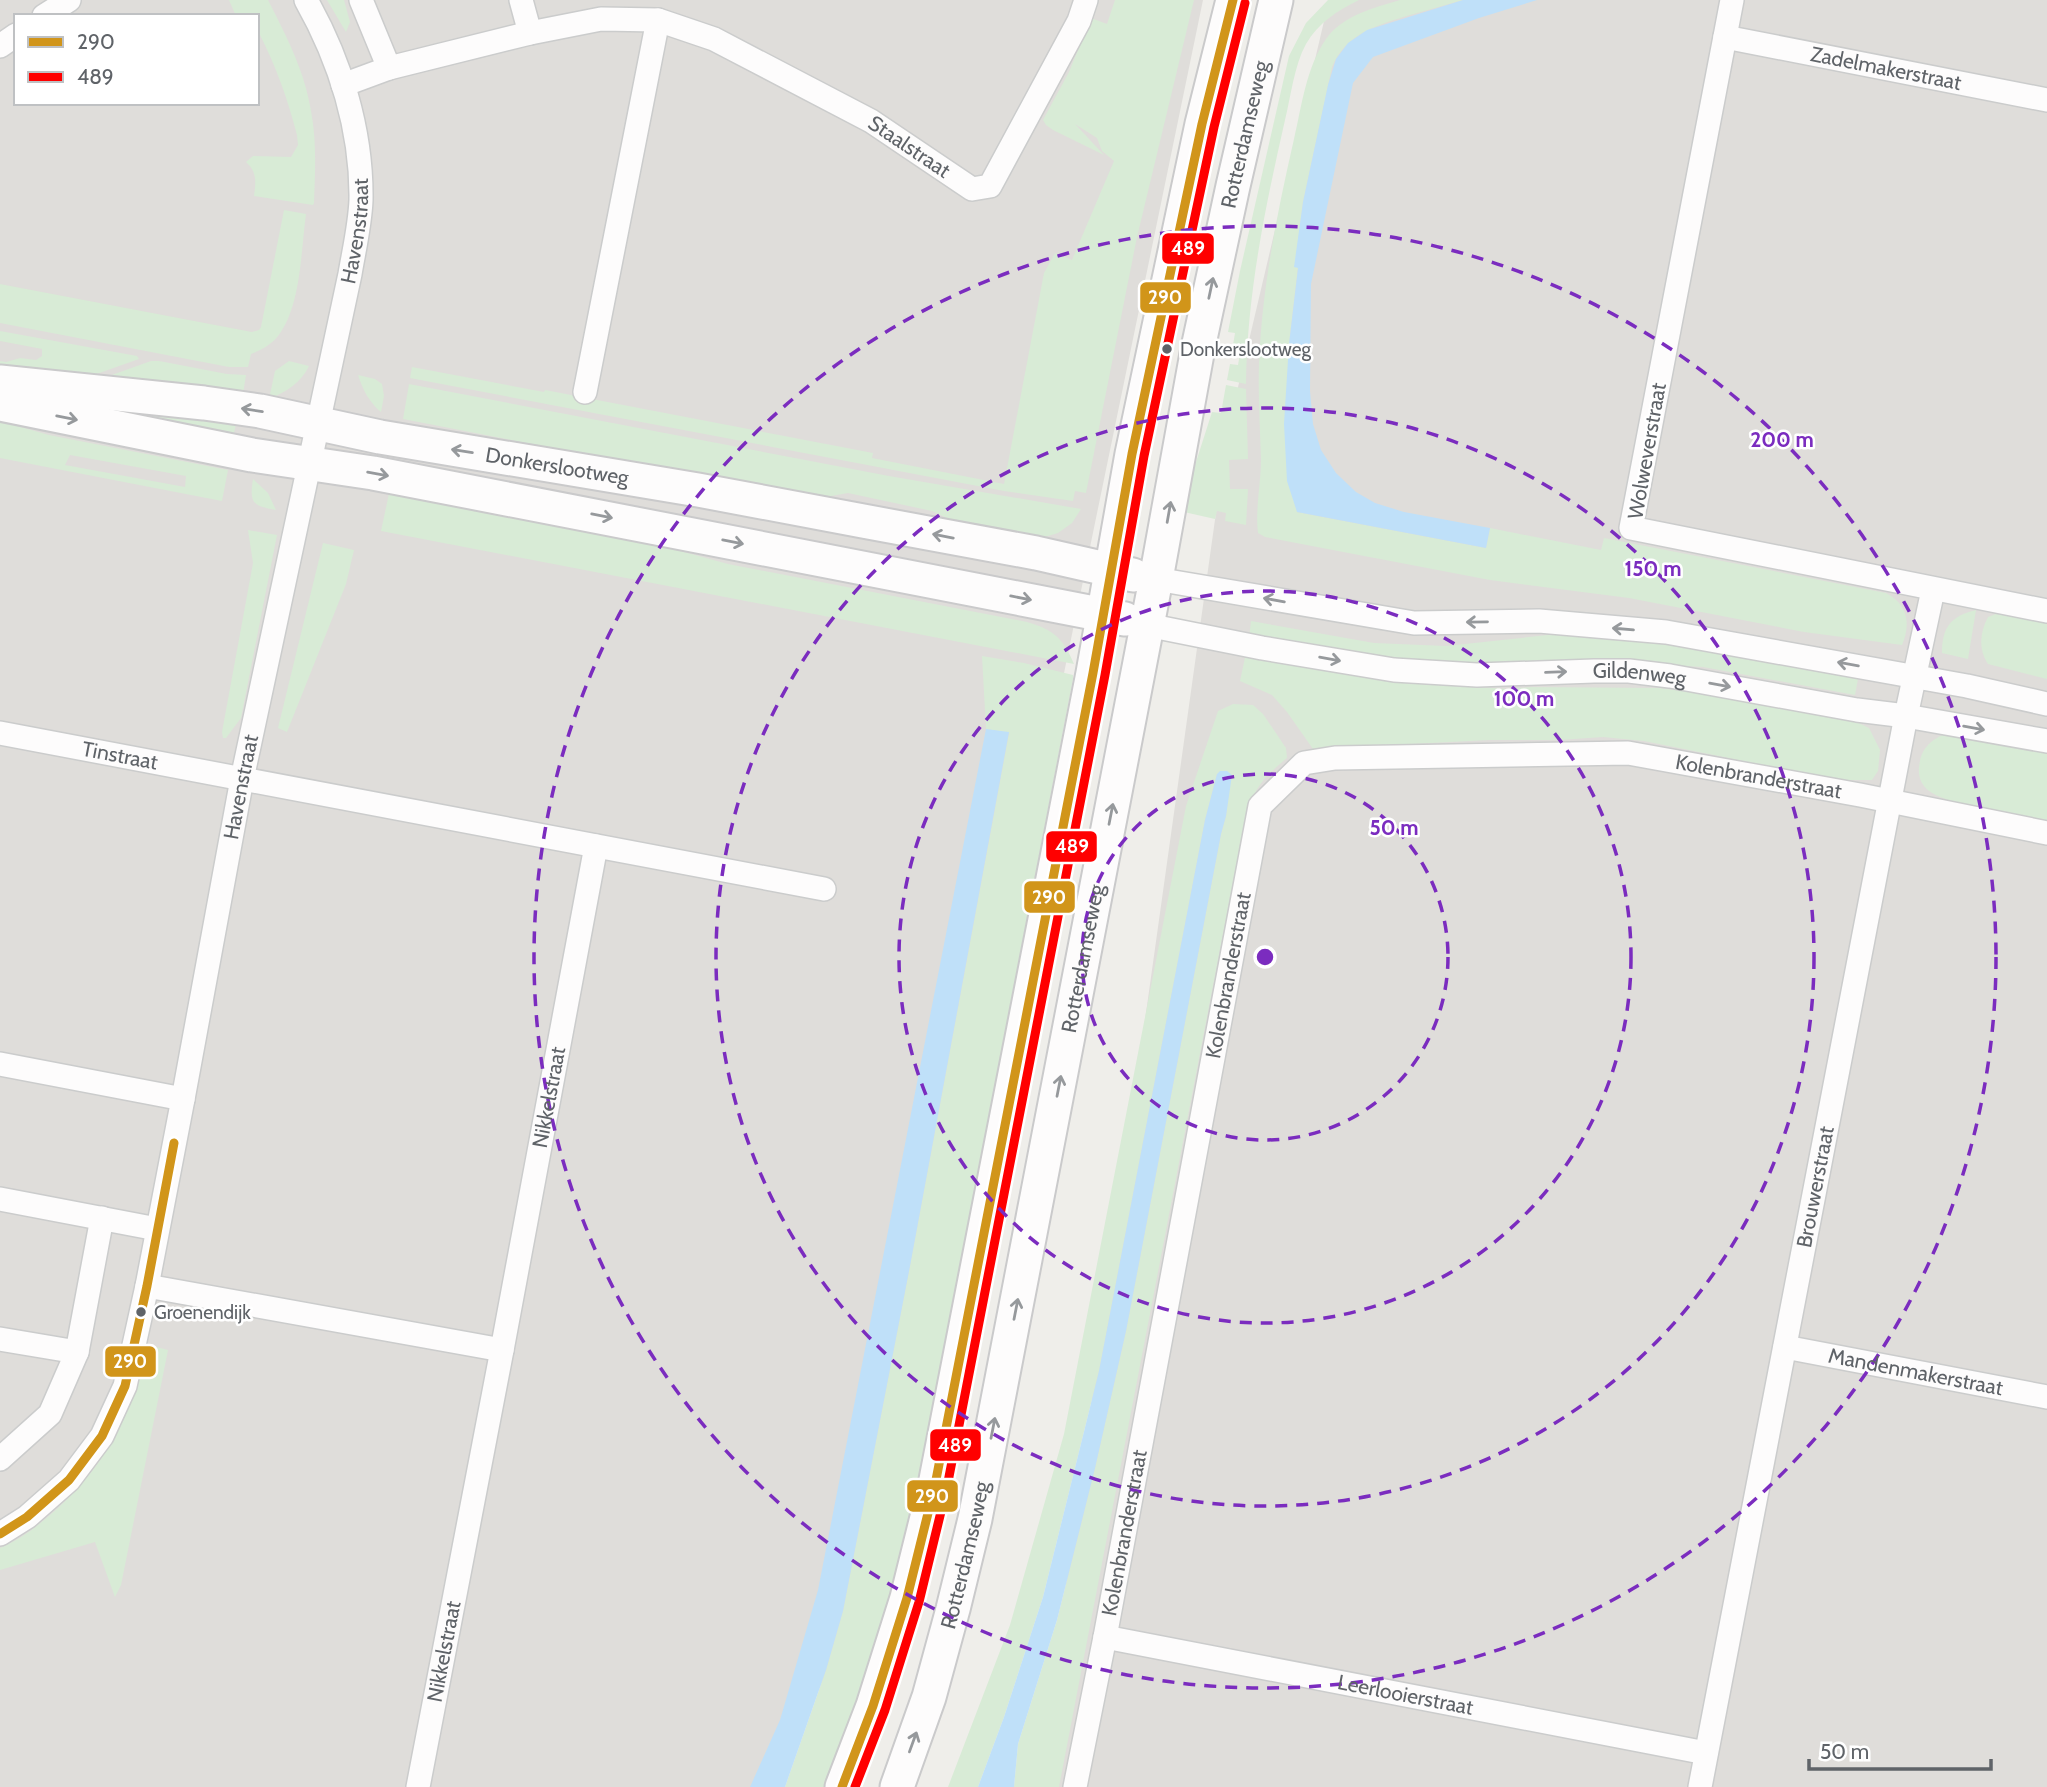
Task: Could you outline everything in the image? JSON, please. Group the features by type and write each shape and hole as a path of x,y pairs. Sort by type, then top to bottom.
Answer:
{"main road":[{"name":"Rotterdamseweg","path":"842,1787 873,1706 904,1610 935,1485 1104,614 1132,454 1202,124 1233,0"},
{"name":"Rotterdamseweg","path":"897,1787 929,1697 975,1519 1198,348 1276,0"},
{"name":"Donkerslootweg","path":"0,382 260,411 380,437 726,495 1036,553 1156,579"},
{"name":"Donkerslootweg","path":"0,404 220,449 373,473 1104,614 1147,625"}],"street":[{"path":"47,14 69,0"},
{"name":"Havenstraat","path":"0,1534 27,1517 69,1480 102,1436 125,1386 158,1229 242,779 350,274 360,201 355,130 331,49 306,0"},
{"path":"361,0 389,68"},
{"path":"521,0 530,33"},
{"name":"Wolweverstraat","path":"1732,0 1631,528 2047,611"},
{"name":"Staalstraat","path":"343,85 389,68 530,33 601,19 658,20 714,39 871,121 972,189 990,186 1083,10"},
{"path":"585,392 658,20"},
{"name":"Zadelmakerstraat","path":"1725,37 2047,100"},
{"name":"Gildenweg","path":"1156,579 1414,623 1539,621 1666,632 1915,676 2047,704"},
{"name":"Brouwerstraat","path":"1700,1787 1906,716 1933,590"},
{"name":"Gildenweg","path":"1147,625 1394,670 1477,675 1629,671 1670,676 2047,741"},
{"name":"Tinstraat","path":"0,733 242,779"},
{"name":"Kolenbranderstraat","path":"1075,1787 1260,806 1304,762 1335,758 1628,753 2047,833"},
{"path":"242,779 824,890"},
{"name":"Nikkelstraat","path":"418,1787 596,846"},
{"path":"0,1063 183,1099"},
{"path":"0,1199 158,1229"},
{"path":"0,1459 50,1414 77,1352 102,1218"},
{"path":"147,1286 502,1350"},
{"path":"0,1339 77,1352"},
{"name":"Mandenmakerstraat","path":"1785,1347 2047,1397"},
{"name":"Leerlooierstraat","path":"1105,1637 1706,1754"}],"shaded area":[{"path":"0,0 1203,0 880,1564 771,1787 0,1787"},
{"path":"1329,0 2047,0 2047,1787 1026,1787 1063,1606 1227,434"}],"green space":[{"path":"229,0 268,0 294,54 308,96 313,123 313,205 254,196 255,177 246,162 253,156 291,157 298,145 297,135 286,96 259,33 259,14 235,14"},
{"path":"327,0 344,0 350,22 346,32"},
{"path":"1115,0 1194,0 1137,237 1086,493 1075,491 1073,501 1004,491 410,378 412,367 544,392 545,390 873,453 872,458 1004,484 1044,273 1055,253 1072,260 1114,161 1102,151 1097,138 1075,124 1104,155 1053,130 1043,120 1069,72 1091,18 1107,24"},
{"path":"1328,0 1359,0 1336,13 1316,30 1298,62 1258,251 1246,384 1227,380 1230,364 1238,365 1241,347 1233,345 1235,333 1228,332 1289,56 1306,23"},
{"path":"1400,0 1463,0 1364,32 1346,46 1332,67 1303,202 1295,267 1298,267 1289,344 1297,512 1486,548 1490,528 1601,550 1604,538 1886,593 1899,603 1906,615 1902,645 1804,632 1629,598 1490,580 1265,537 1258,533 1261,459 1259,364 1263,307 1276,223 1306,87 1319,50 1333,31 1350,18"},
{"path":"284,210 306,214 296,294 286,324 272,342 251,354 248,367 229,367 0,323 0,284 252,332 259,330"},
{"path":"0,331 137,356 139,359 88,377 0,374 0,361 20,358 36,360 42,356 42,349 0,341"},
{"path":"151,361 246,375 242,400 95,381"},
{"path":"289,361 309,366 292,386 269,399 275,371"},
{"path":"358,375 375,379 382,384 384,396 381,412 367,395"},
{"path":"409,384 889,476 1081,509 1072,523 1058,533 1038,539 964,526 932,511 848,493 814,499 403,419"},
{"path":"1226,385 1246,389 1248,459 1229,460 1230,489 1248,489 1246,525 1225,521 1226,513 1217,511 1215,519 1184,512 1188,487 1212,412 1221,413"},
{"path":"83,403 238,415 234,433"},
{"path":"0,421 49,435 228,470 222,501 0,458","holes":["70,455 186,476 185,487 65,465"]},
{"path":"253,479 268,493 276,510 254,502"},
{"path":"390,489 629,537 728,564 1027,622 1056,636 1074,664 381,531"},
{"path":"248,530 277,535 241,718 226,738 223,738 253,563"},
{"path":"323,543 354,550 346,584 287,732 278,728"},
{"path":"1976,610 1968,659 1942,653 1944,636 1950,624 1954,619"},
{"path":"1996,614 2047,623 2047,679 1988,664 1981,646 1982,635 1988,617"},
{"path":"1251,621 1374,643 1446,646 1567,633 1672,639 1858,679 1855,695 1703,667 1612,662 1455,667 1360,658 1249,638"},
{"path":"1246,653 1392,678 1464,686 1506,689 1659,688 1850,719 1869,728 1880,750 1878,771 1872,780 1838,780 1644,741 1603,737 1313,749 1272,695 1240,681"},
{"path":"982,656 1073,675 1073,679 985,1147 901,1564 872,1661 824,1787 785,1787 826,1670 843,1611 1009,733 986,729"},
{"path":"1233,704 1253,705 1263,714 1286,748 1287,758 1262,783 1246,814 1059,1787 1014,1787 1018,1744 1057,1620 1126,1331 1226,816 1231,775 1217,774 1205,820 1099,1371 1043,1597 978,1787 948,1787 1010,1625 1064,1434 1186,806 1218,711"},
{"path":"1949,732 2047,749 2047,820 1962,804 1932,793 1924,786 1919,774 1922,755 1930,743"},
{"path":"149,1345 168,1350 121,1585 115,1597 95,1542 0,1570 0,1548 30,1531 58,1508 105,1453 126,1414"}],"water":[{"path":"1463,0 1537,0 1373,57 1353,83 1311,284 1310,391 1313,424 1321,450 1336,473 1356,492 1375,503 1404,512 1490,528 1486,548 1297,512 1287,481 1284,424 1289,344 1298,268 1294,267 1303,202 1336,59 1348,43 1367,30"},
{"path":"986,729 1009,732 843,1611 826,1670 785,1787 750,1787 780,1720 818,1590"},
{"path":"1220,771 1227,771 1232,775 1226,816 1126,1331 1095,1468 1057,1620 1018,1744 1014,1787 978,1787 1043,1597 1099,1371 1205,820"}],"transit line":[{"name":"290","path":"842,1787 873,1706 907,1598 935,1485 1093,673 1132,454 1202,124 1233,0"},
{"name":"489","path":"855,1787 885,1710 919,1602 947,1487 1105,675 1144,456 1214,127 1245,3"},
{"name":"290","path":"0,1534 27,1517 69,1480 102,1436 125,1386 174,1143"}],"place":[{"name":"Donkerslootweg","path":"1167,349"},
{"name":"Groenendijk","path":"141,1312"}]}
